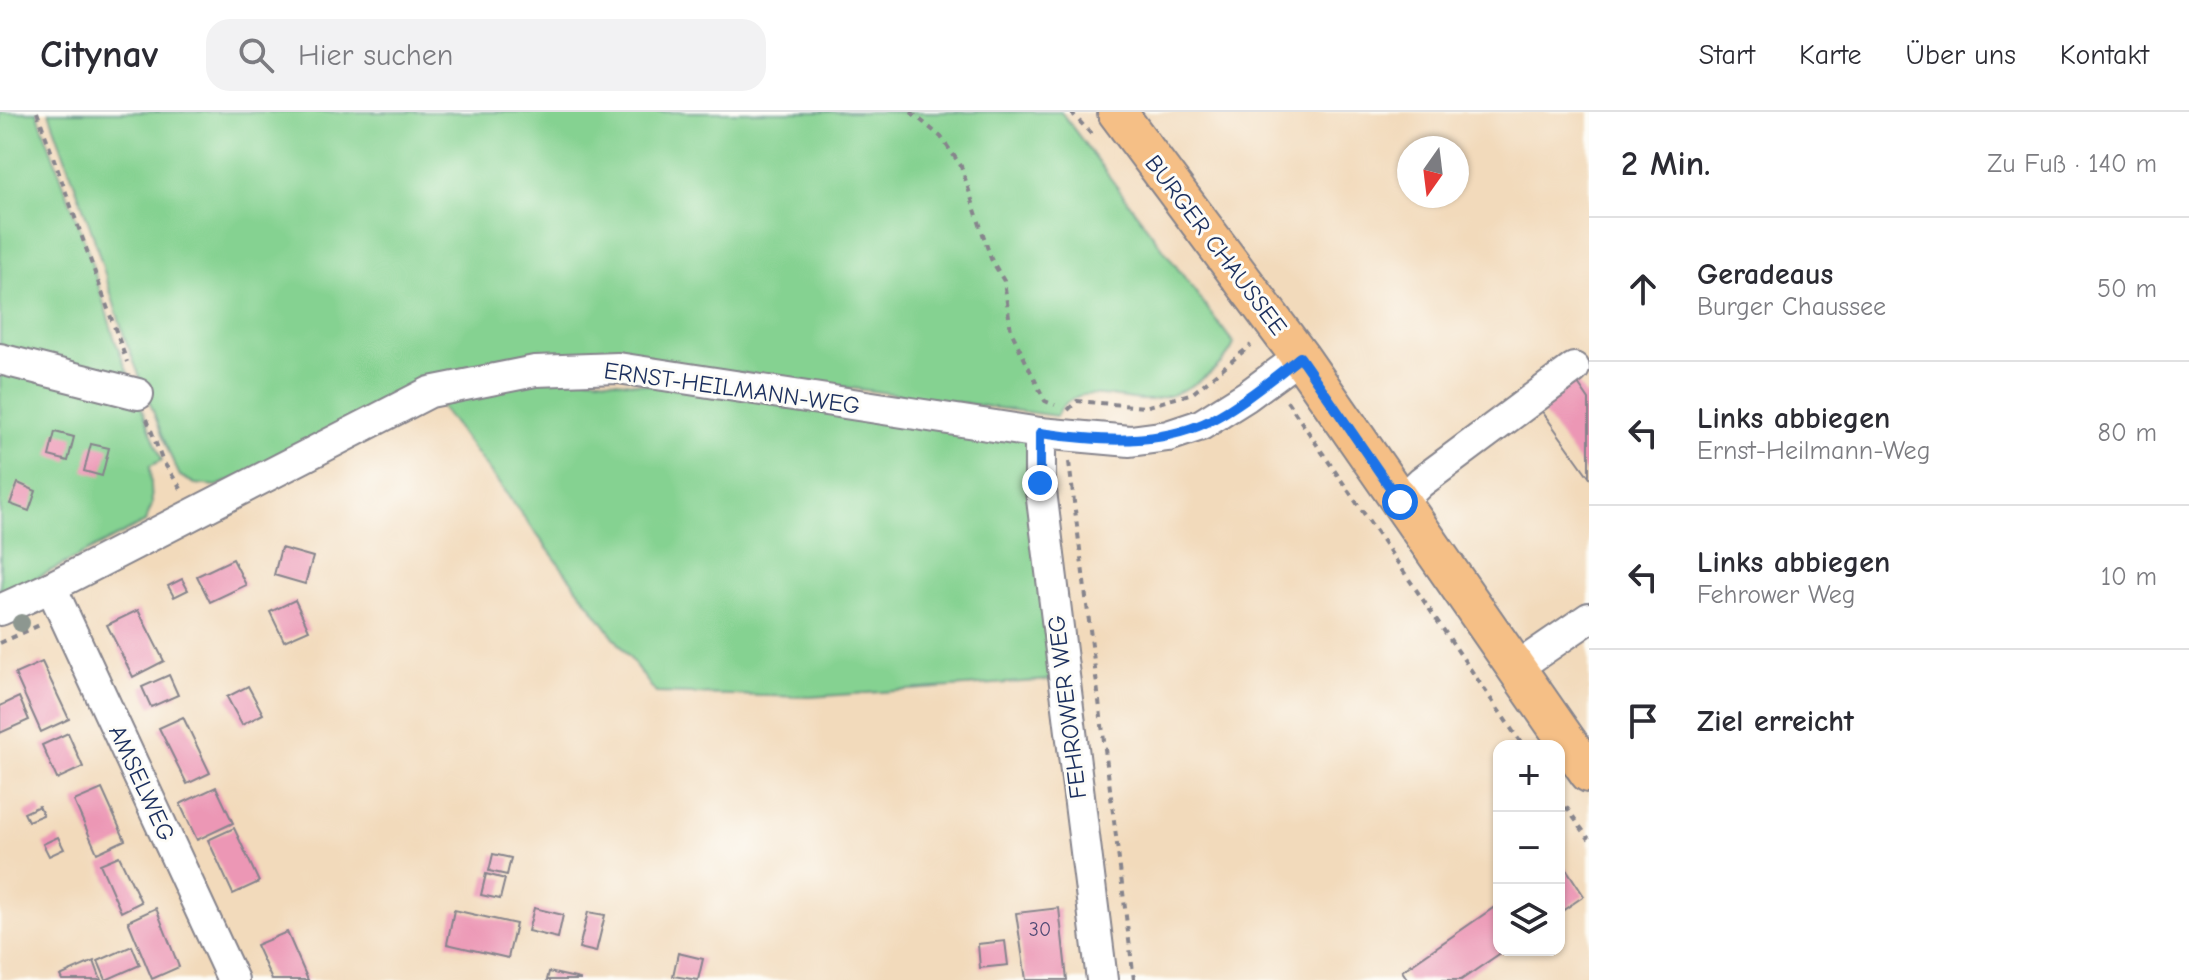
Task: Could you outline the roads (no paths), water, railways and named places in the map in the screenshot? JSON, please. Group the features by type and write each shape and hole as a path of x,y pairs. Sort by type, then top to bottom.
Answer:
{"main road":[{"name":"BURGER CHAUSSEE","path":"1108,128 1286,368 1400,502 1589,773"}],"street":[{"path":"0,359 138,394"},
{"name":"ERNST-HEILMANN-WEG","path":"0,610 51,587 430,392 535,371 618,368 1058,426 1130,441 1168,436 1201,425 1286,368"},
{"path":"1400,502 1421,482 1574,368"},
{"name":"FEHROWER WEG","path":"1058,426 1040,483 1102,980"},
{"name":"AMSELWEG","path":"51,587 233,980"},
{"path":"1516,668 1589,618"}]}
